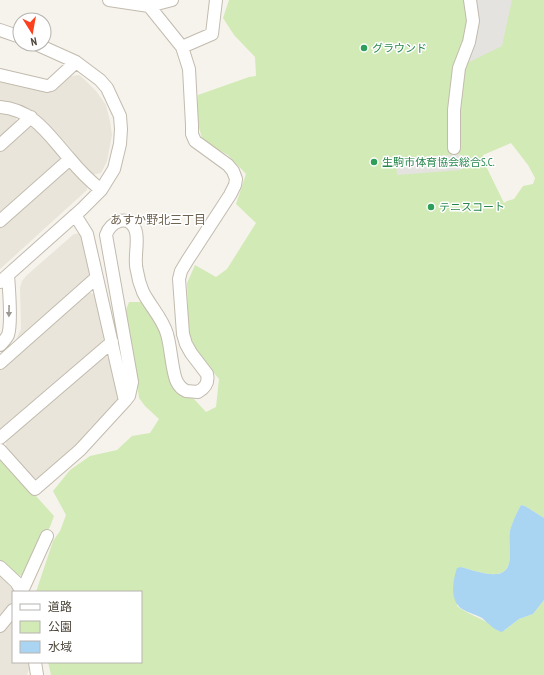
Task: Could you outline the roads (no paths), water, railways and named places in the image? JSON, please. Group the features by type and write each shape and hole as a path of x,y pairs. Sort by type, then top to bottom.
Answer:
{"street":[{"path":"110,0 150,6 172,0"},
{"path":"182,47 212,34 216,0"},
{"path":"454,148 454,110 459,68 469,42 473,21 470,0"},
{"path":"0,450 35,489 80,450 129,396 132,382 106,235 108,228 112,224 119,221 126,221 132,224 136,230 136,269 140,286 163,323 167,333 177,382 186,391 198,392 206,385 208,380 207,374 186,344 183,334 179,279 181,271 187,261 230,195 235,185 236,178 228,165 195,141 192,134 189,69 182,47 150,6"},
{"path":"0,30 12,34"},
{"path":"1,340 9,334 10,308 4,278 101,190 114,169 118,153 122,129 120,116 107,88 100,80 76,62 52,51"},
{"path":"0,74 46,86 51,85 76,62"},
{"path":"0,107 18,111 31,117 46,130 70,159 101,190"},
{"path":"0,145 31,117"},
{"path":"0,221 70,159"},
{"path":"75,215 87,234 125,401"},
{"path":"0,363 96,278"},
{"path":"0,438 112,342"},
{"path":"22,591 47,536"},
{"path":"0,567 16,582 22,591"},
{"path":"0,626 12,611"}],"water":[{"path":"521,505 544,518 544,600 533,614 519,619 502,632 494,628 482,618 462,609 455,600 453,584 457,568 461,567 488,574 497,574 503,572 507,568 510,556 510,531"}],"place":[{"name":"グラウンド","path":"364,48"},
{"name":"生駒市体育協会総合S.C.","path":"374,162"},
{"name":"テニスコート","path":"431,207"}],"district":[{"name":"あすか野北三丁目","path":"158,219"}]}
